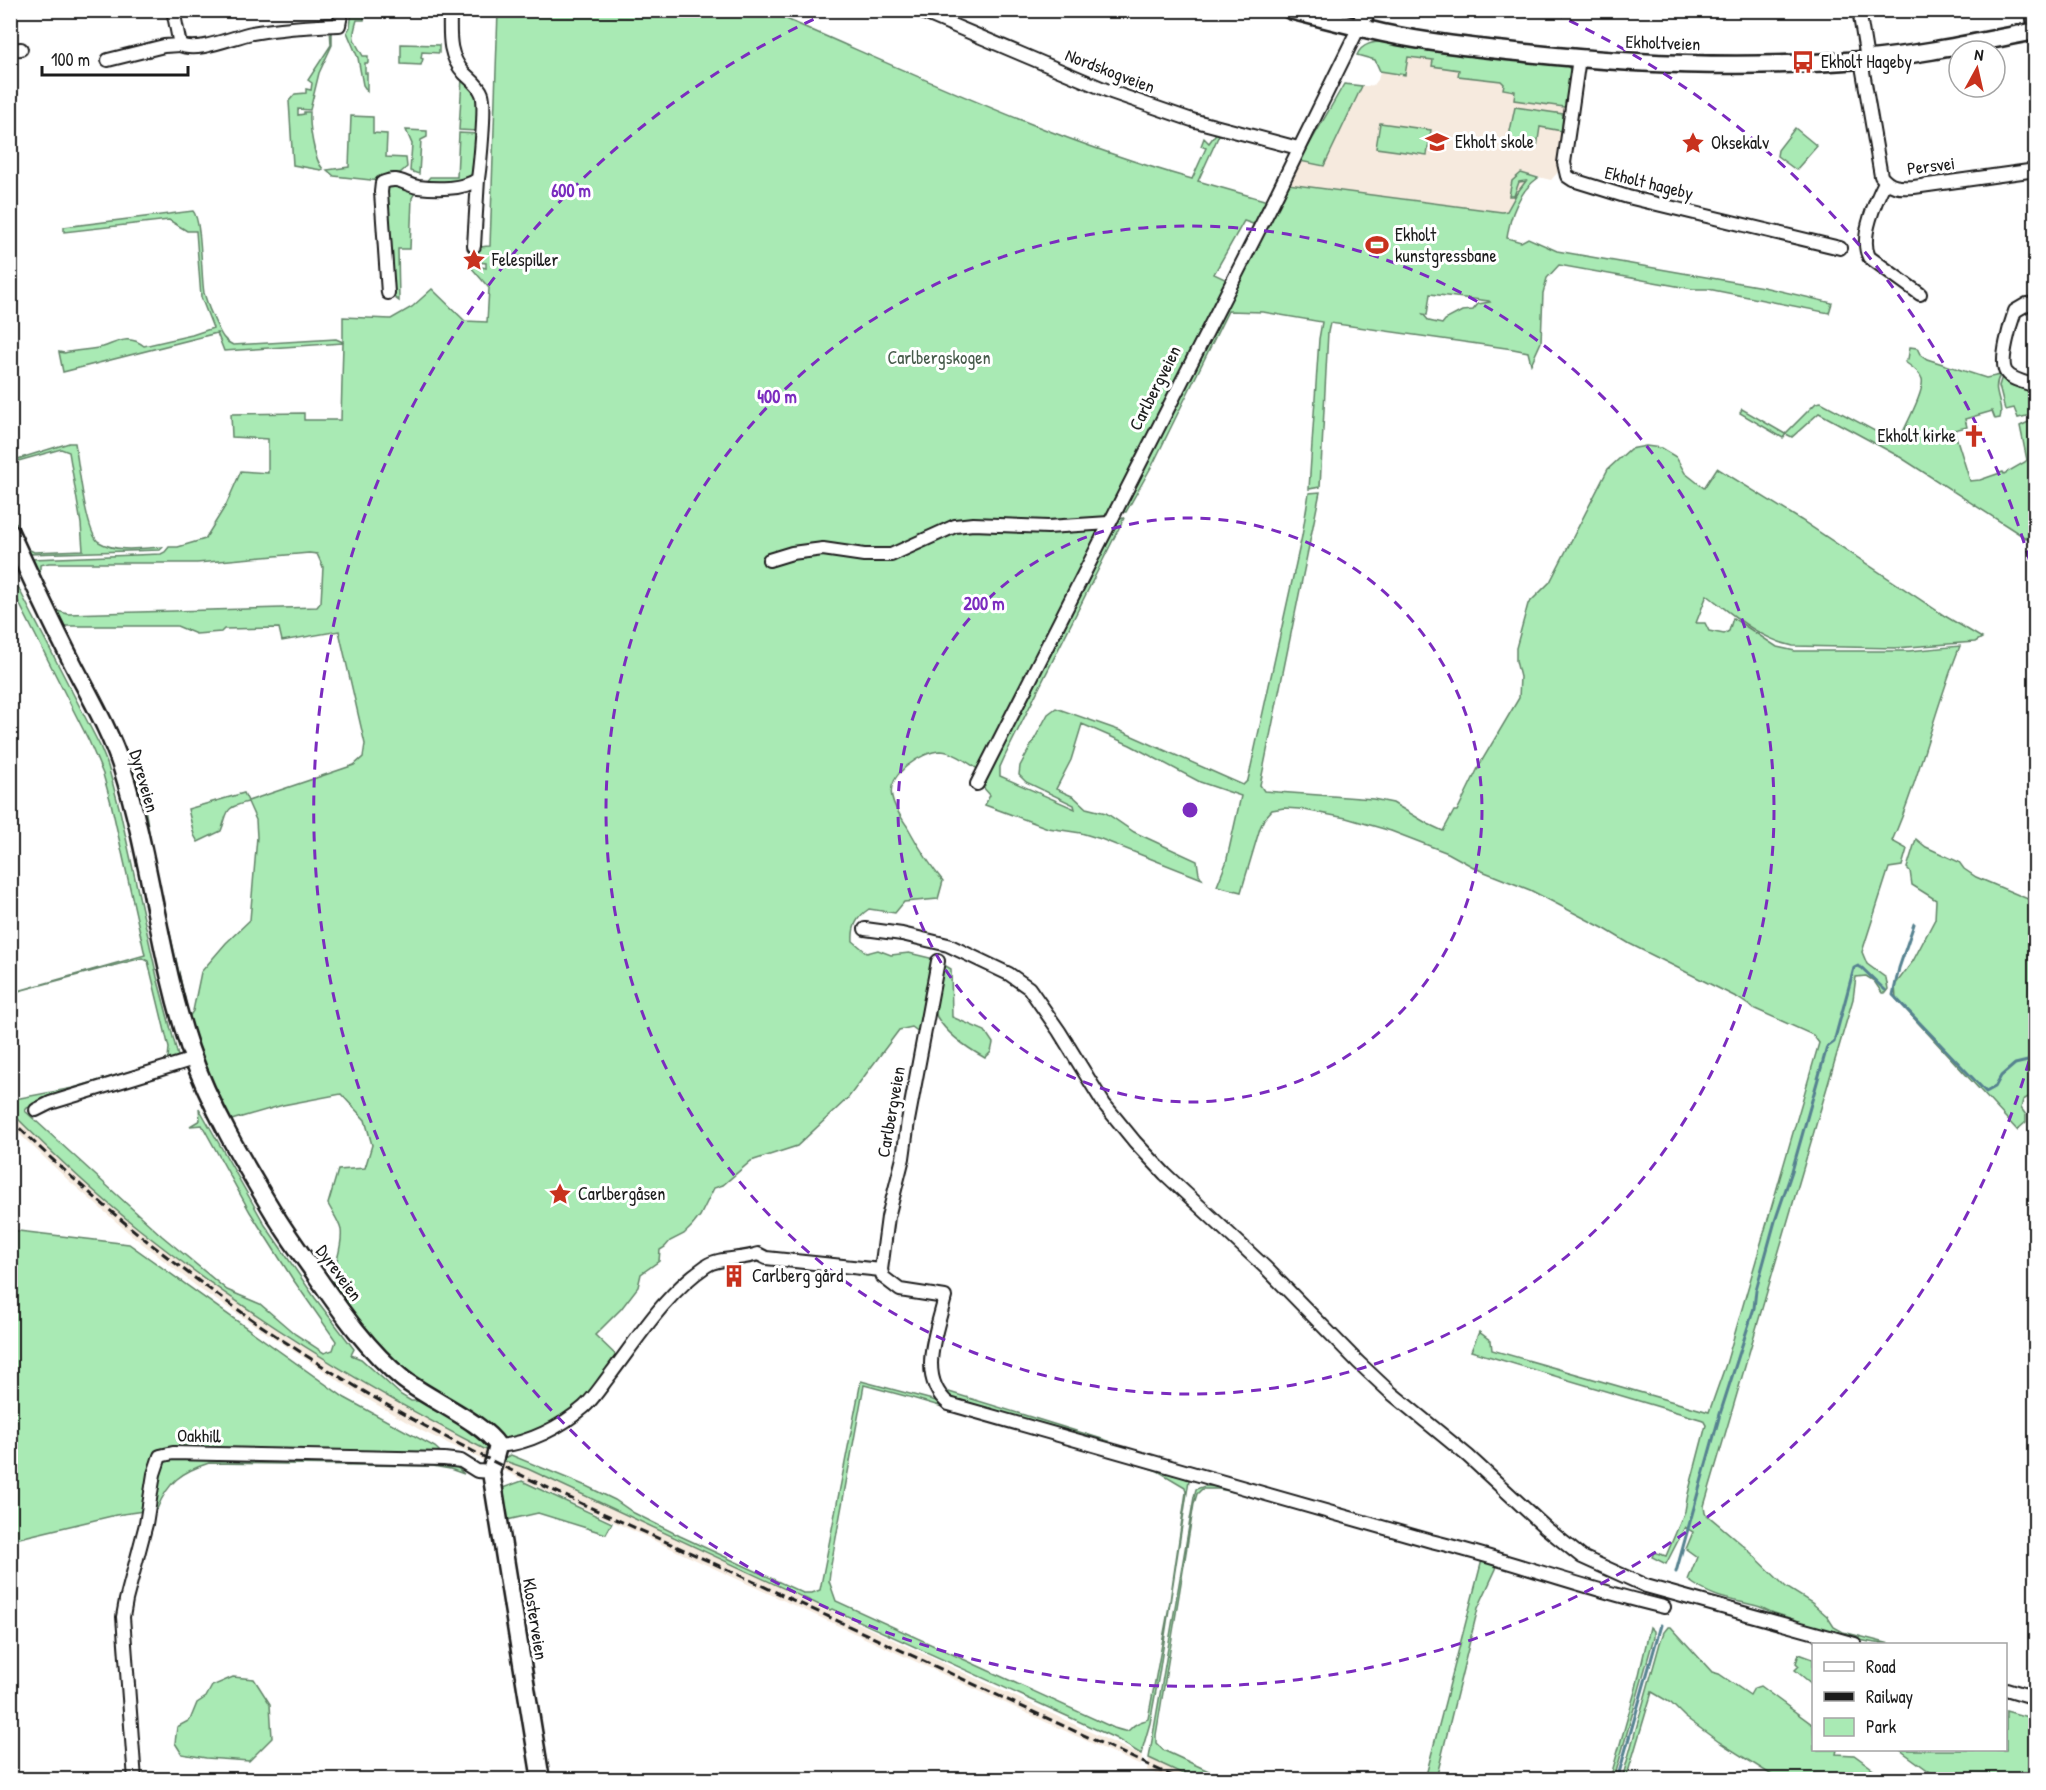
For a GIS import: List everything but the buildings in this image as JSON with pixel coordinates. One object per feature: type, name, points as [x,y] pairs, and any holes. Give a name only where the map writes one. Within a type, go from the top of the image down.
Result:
[{"type":"main road","name":"Ekholtveien","points":[[1290,10],[1383,33],[1480,48],[1579,58],[1714,65],[1864,59],[2036,31]]},
{"type":"main road","name":"Carlbergveien","points":[[1359,27],[1367,10]]},
{"type":"main road","points":[[2034,10],[2036,22]]},
{"type":"main road","name":"Dyreveien","points":[[10,532],[53,624],[108,732],[122,768],[177,1004],[194,1059],[235,1147],[276,1218],[360,1334],[402,1378],[487,1432],[498,1446]]},
{"type":"main road","points":[[492,1469],[498,1446]]},
{"type":"main road","name":"Klosterveien","points":[[492,1469],[541,1779]]},
{"type":"street","points":[[173,10],[180,45]]},
{"type":"street","points":[[108,60],[154,48],[180,45],[194,48],[252,33],[339,25],[342,10]]},
{"type":"street","points":[[450,10],[451,52],[462,71],[478,88],[483,99],[474,246]]},
{"type":"street","name":"Nordskogveien","points":[[917,10],[1111,92],[1192,120],[1298,148]]},
{"type":"street","name":"Persvei","points":[[1859,10],[1881,176],[1885,182],[1899,188],[1914,187],[2036,170]]},
{"type":"street","name":"Carlbergveien","points":[[977,784],[1268,212],[1359,27]]},
{"type":"street","name":"Ekholt hageby","points":[[1579,58],[1564,163],[1568,176],[1573,180],[1629,197],[1840,248]]},
{"type":"street","points":[[388,293],[382,183],[394,179],[419,187],[447,187],[468,184],[478,178]]},
{"type":"street","points":[[1885,182],[1869,225],[1865,240],[1866,251],[1869,257],[1920,294]]},
{"type":"street","points":[[2036,303],[2027,304],[2015,311],[2004,367],[2005,371],[2014,378],[2036,386]]},
{"type":"street","points":[[769,560],[792,553],[823,549],[864,555],[891,555],[955,526],[973,524],[1048,527],[1109,523]]},
{"type":"street","points":[[865,929],[902,934],[948,945],[1009,974],[1029,988],[1059,1031],[1104,1104],[1165,1174],[1266,1268],[1390,1392],[1468,1456],[1546,1528],[1582,1557],[1646,1586],[1851,1643]]},
{"type":"street","name":"Carlbergveien","points":[[881,1270],[888,1217],[903,1158],[938,962]]},
{"type":"street","points":[[36,1110],[50,1102],[194,1059]]},
{"type":"street","points":[[498,1446],[527,1441],[584,1407],[632,1346],[649,1320],[685,1282],[708,1264],[739,1260],[758,1254],[766,1258],[881,1270],[883,1277],[900,1290],[945,1297],[930,1366],[938,1394],[949,1404],[1420,1538],[1492,1556],[1637,1601],[1664,1607]]},
{"type":"street","name":"Oakhill","points":[[135,1779],[123,1617],[146,1524],[157,1460],[160,1456],[172,1453],[444,1460],[461,1461],[477,1471],[492,1469]]},
{"type":"street","points":[[2007,1689],[2036,1698]]},
{"type":"shaded area","name":"Ekholt skole","points":[[1378,42],[1570,68],[1574,76],[1559,171],[1551,180],[1530,175],[1507,212],[1287,184],[1344,84],[1367,86],[1373,85],[1378,80],[1380,71],[1375,60],[1357,55],[1361,48]]},
{"type":"shaded area","points":[[10,1112],[138,1228],[202,1276],[288,1337],[355,1378],[492,1453],[489,1463],[422,1431],[362,1396],[201,1290],[129,1233],[68,1180],[11,1126]]},
{"type":"shaded area","points":[[502,1460],[528,1469],[1142,1756],[1141,1766],[521,1479],[497,1467]]},
{"type":"shaded area","points":[[1149,1758],[1194,1779],[1169,1779],[1147,1770]]},
{"type":"green space","points":[[352,11],[369,11],[369,15],[364,15],[364,20],[357,20],[354,32],[355,42],[363,56],[368,56],[368,63],[365,63],[367,91],[363,85],[358,58],[347,32]]},
{"type":"green space","name":"Carlbergskogen","points":[[498,11],[779,11],[777,15],[982,104],[1086,145],[1192,179],[1206,148],[1201,146],[1204,138],[1209,143],[1217,132],[1223,133],[1219,135],[1198,181],[1271,202],[1256,225],[1244,221],[1214,274],[1227,280],[979,770],[951,753],[933,752],[907,766],[894,781],[892,797],[898,812],[943,881],[938,899],[904,902],[895,913],[869,909],[856,922],[853,941],[867,953],[878,950],[891,955],[909,953],[934,959],[951,969],[952,1017],[985,1031],[993,1043],[991,1052],[985,1058],[959,1040],[937,1017],[935,1003],[927,1001],[925,1019],[919,1032],[912,1027],[899,1030],[848,1098],[797,1146],[751,1161],[723,1185],[714,1188],[700,1216],[692,1226],[660,1250],[659,1261],[641,1274],[638,1287],[621,1309],[595,1335],[619,1358],[598,1387],[577,1409],[558,1422],[535,1434],[514,1440],[505,1440],[401,1372],[368,1337],[335,1293],[333,1278],[341,1230],[328,1204],[338,1170],[365,1168],[372,1145],[365,1120],[341,1094],[283,1105],[228,1121],[197,1053],[184,1012],[128,773],[133,769],[146,814],[154,863],[189,1017],[193,1011],[201,972],[250,920],[257,837],[256,820],[248,802],[234,806],[228,811],[221,831],[198,842],[188,809],[244,793],[248,801],[354,765],[363,757],[365,744],[339,631],[282,641],[279,628],[224,629],[221,632],[196,634],[177,626],[63,626],[105,716],[59,629],[29,562],[32,559],[161,554],[169,547],[178,547],[205,539],[226,505],[241,471],[268,473],[268,439],[232,437],[231,414],[304,413],[304,420],[341,420],[343,343],[224,351],[217,333],[63,372],[59,352],[98,348],[128,340],[139,342],[144,346],[213,328],[201,297],[196,231],[187,231],[169,220],[64,232],[64,227],[193,211],[198,225],[205,297],[220,333],[233,345],[336,339],[343,342],[343,317],[391,319],[412,307],[432,289],[465,321],[487,322],[489,288],[470,266],[470,264],[486,268],[486,263],[470,261],[477,249],[490,246]],"holes":[[[317,554],[323,567],[321,602],[317,607],[68,614],[54,610],[40,574],[40,565],[49,563],[197,563]]]},
{"type":"green space","points":[[330,28],[332,28],[332,45],[319,73],[310,110],[298,109],[298,115],[310,112],[313,142],[317,158],[323,169],[321,170],[293,165],[289,101],[295,94],[306,93],[306,89],[311,90],[312,83],[308,80],[331,45]]},
{"type":"green space","points":[[1386,41],[1478,56],[1567,66],[1573,72],[1569,104],[1564,107],[1514,100],[1515,91],[1503,89],[1504,84],[1501,81],[1458,76],[1459,70],[1432,66],[1433,60],[1408,57],[1405,75],[1380,71],[1375,60],[1357,55],[1365,46]]},
{"type":"green space","points":[[401,44],[439,45],[439,53],[422,52],[421,65],[401,64]]},
{"type":"green space","points":[[462,78],[477,95],[477,131],[459,130]]},
{"type":"green space","points":[[1344,84],[1362,86],[1324,166],[1300,161]]},
{"type":"green space","points":[[1515,107],[1563,114],[1562,131],[1540,127],[1537,147],[1510,143]]},
{"type":"green space","points":[[351,116],[373,117],[373,133],[387,134],[386,157],[406,158],[407,167],[400,173],[394,173],[380,181],[334,176],[327,170],[349,167]]},
{"type":"green space","points":[[1380,123],[1431,130],[1427,155],[1376,148]]},
{"type":"green space","points":[[1795,128],[1817,146],[1796,170],[1777,156],[1778,150]]},
{"type":"green space","points":[[406,130],[427,131],[427,137],[421,140],[419,174],[410,171],[412,144]]},
{"type":"green space","points":[[459,133],[477,134],[471,178],[468,181],[424,184],[430,177],[457,177]]},
{"type":"green space","points":[[1521,173],[1538,178],[1531,183],[1516,205],[1507,238],[1521,242],[1528,238],[1557,251],[1763,287],[1832,303],[1829,313],[1708,289],[1693,289],[1559,265],[1547,278],[1543,293],[1541,342],[1531,364],[1528,352],[1330,323],[1320,487],[1309,489],[1322,322],[1263,312],[1228,311],[1154,462],[1126,512],[1119,512],[1288,184],[1502,212],[1507,211],[1526,181],[1519,182],[1514,196],[1509,196],[1512,181]],"holes":[[[1430,294],[1489,301],[1478,304],[1473,310],[1462,311],[1442,324],[1429,321],[1423,314],[1427,315]]]},
{"type":"green space","points":[[391,185],[417,189],[412,198],[410,249],[398,249],[399,301],[391,295],[384,197]]},
{"type":"green space","points":[[1910,347],[1917,348],[1920,354],[1927,359],[1986,378],[2000,375],[1996,387],[2001,408],[2000,418],[1995,419],[1992,411],[1965,419],[1967,427],[1954,430],[1970,481],[2003,472],[2004,474],[2025,462],[2027,460],[2020,426],[2035,419],[2035,544],[1900,457],[1819,413],[1792,437],[1786,434],[1783,438],[1740,413],[1742,409],[1785,434],[1816,403],[1821,402],[1895,442],[1900,439],[1921,392],[1922,379],[1915,369],[1905,362],[1908,359]]},
{"type":"green space","points":[[2002,376],[2035,389],[2035,414],[2018,418],[2014,408],[2005,410],[1999,386]]},
{"type":"green space","points":[[75,443],[86,512],[94,536],[99,542],[122,549],[163,547],[160,550],[29,554],[25,550],[16,534],[10,510],[28,549],[34,552],[83,550],[69,452],[61,449],[11,463],[11,461]]},
{"type":"green space","points":[[1646,446],[1661,448],[1676,457],[1685,473],[1704,488],[1717,468],[1982,638],[1975,642],[1895,648],[1793,646],[1758,632],[1707,595],[1696,623],[1705,623],[1709,631],[1724,634],[1729,631],[1733,618],[1777,647],[1795,651],[1909,651],[1960,646],[1911,793],[1892,841],[1907,849],[1902,866],[1889,868],[1862,952],[1867,964],[1886,978],[1888,989],[1882,993],[1874,981],[1866,976],[1856,977],[1853,999],[1704,1506],[1705,1513],[1745,1547],[1786,1587],[1812,1603],[1827,1616],[1834,1627],[1843,1632],[1886,1643],[1862,1641],[1705,1591],[1688,1580],[1697,1557],[1686,1549],[1693,1532],[1685,1527],[1666,1564],[1652,1557],[1654,1552],[1666,1556],[1685,1511],[1706,1425],[1703,1420],[1471,1351],[1479,1332],[1491,1341],[1492,1350],[1709,1412],[1726,1364],[1819,1043],[1813,1035],[1753,1008],[1738,998],[1630,944],[1530,890],[1477,869],[1448,853],[1391,831],[1346,818],[1299,809],[1272,810],[1260,828],[1241,892],[1217,886],[1226,863],[1241,796],[1200,782],[1130,745],[1082,724],[1071,760],[1056,789],[1074,797],[1086,808],[1106,813],[1134,832],[1197,861],[1202,879],[1101,839],[1081,833],[1048,828],[985,805],[990,795],[981,785],[1117,519],[1124,518],[1005,756],[1000,767],[1000,776],[1075,809],[1074,805],[1026,782],[1019,775],[1020,766],[1048,714],[1056,708],[1121,731],[1243,785],[1248,780],[1302,536],[1309,493],[1320,492],[1260,785],[1264,791],[1373,799],[1393,803],[1443,831],[1454,811],[1457,811],[1481,762],[1519,698],[1520,677],[1516,648],[1528,604],[1550,582],[1608,469],[1630,449]]},
{"type":"green space","points":[[17,585],[100,746],[108,766],[157,977],[178,1056],[176,1059],[38,1103],[25,1111],[162,1236],[227,1290],[260,1304],[295,1334],[324,1353],[333,1350],[336,1341],[250,1212],[202,1125],[190,1126],[200,1120],[199,1108],[265,1225],[315,1298],[354,1349],[351,1355],[361,1359],[401,1395],[411,1401],[426,1401],[480,1432],[492,1453],[400,1404],[310,1350],[223,1292],[122,1215],[11,1112],[10,1095],[15,1099],[73,1088],[165,1061],[168,1058],[169,1048],[148,961],[142,958],[11,993],[145,955],[103,774],[89,741],[11,587]]},
{"type":"green space","points":[[1916,839],[1926,847],[1959,862],[1964,869],[1976,877],[2035,902],[2035,1097],[2030,1096],[2023,1100],[2021,1108],[2026,1115],[2026,1122],[2017,1130],[1896,999],[1895,985],[1913,961],[1935,919],[1936,900],[1912,885],[1910,871],[1907,868]]},
{"type":"green space","points":[[10,1230],[129,1244],[345,1398],[435,1447],[464,1474],[433,1466],[209,1463],[177,1479],[166,1492],[157,1509],[116,1515],[11,1540]]},
{"type":"green space","points":[[861,1381],[940,1402],[1161,1468],[1189,1480],[1159,1674],[1150,1723],[1141,1754],[1115,1738],[830,1610],[528,1469],[502,1460],[511,1455],[586,1486],[680,1536],[803,1593],[820,1590]],"holes":[[[864,1385],[1140,1465],[1158,1471],[1185,1487],[1170,1601],[1148,1719],[1139,1722],[1127,1731],[1114,1728],[836,1601],[829,1581],[831,1565]]]},
{"type":"green space","points":[[949,1392],[1109,1441],[1107,1443],[951,1400],[945,1393]]},
{"type":"green space","points":[[522,1481],[612,1523],[606,1534],[538,1513],[507,1520],[500,1489]]},
{"type":"green space","points":[[1205,1486],[1223,1487],[1497,1562],[1478,1608],[1436,1779],[1425,1779],[1482,1560],[1251,1495],[1218,1489],[1202,1489],[1197,1494],[1194,1504],[1156,1743],[1163,1750],[1226,1779],[1194,1779],[1149,1758],[1194,1497],[1196,1489]]},
{"type":"green space","points":[[1650,1627],[1654,1631],[1654,1637],[1614,1779],[1610,1779],[1636,1688]]},
{"type":"green space","points":[[1671,1627],[1712,1672],[1719,1674],[1750,1695],[1754,1688],[1760,1686],[1812,1724],[1812,1751],[1837,1751],[1836,1754],[1854,1755],[1887,1779],[1778,1779],[1719,1742],[1685,1717],[1671,1703],[1652,1692],[1626,1779],[1622,1779],[1664,1632]]},
{"type":"green space","points":[[1799,1654],[1812,1659],[1812,1684],[1795,1670],[1799,1666],[1796,1663]]},
{"type":"green space","points":[[233,1677],[254,1679],[270,1704],[272,1738],[249,1761],[182,1754],[175,1743],[177,1727],[190,1720],[197,1703],[206,1697],[212,1686]]},
{"type":"green space","points":[[2007,1711],[2035,1719],[2035,1779],[1940,1779],[1901,1751],[2007,1751]]},
{"type":"waterway","points":[[1914,924],[1899,968],[1893,995],[1986,1092],[1995,1087],[2001,1076],[2015,1064],[2036,1059]]},
{"type":"waterway","points":[[1676,1572],[1720,1414],[1754,1308],[1756,1290],[1775,1221],[1792,1171],[1827,1047],[1834,1042],[1854,968],[1858,966],[1862,968],[1885,990]]},
{"type":"waterway","points":[[1617,1780],[1661,1625]]},
{"type":"railway","points":[[10,1119],[103,1204],[201,1283],[304,1355],[412,1419],[573,1500],[1181,1780]]},
{"type":"place","name":"Ekholt Hageby","points":[[1803,62]]},
{"type":"place","name":"Ekholt skole","points":[[1437,142]]},
{"type":"place","name":"Oksekalv","points":[[1693,143]]},
{"type":"place","name":"Ekholt kunstgressbane","points":[[1377,245]]},
{"type":"place","name":"Felespiller","points":[[474,260]]},
{"type":"place","name":"Ekholt kirke","points":[[1974,436]]},
{"type":"place","name":"Carlbergåsen","points":[[560,1194]]},
{"type":"place","name":"Carlberg gård","points":[[734,1276]]}]
